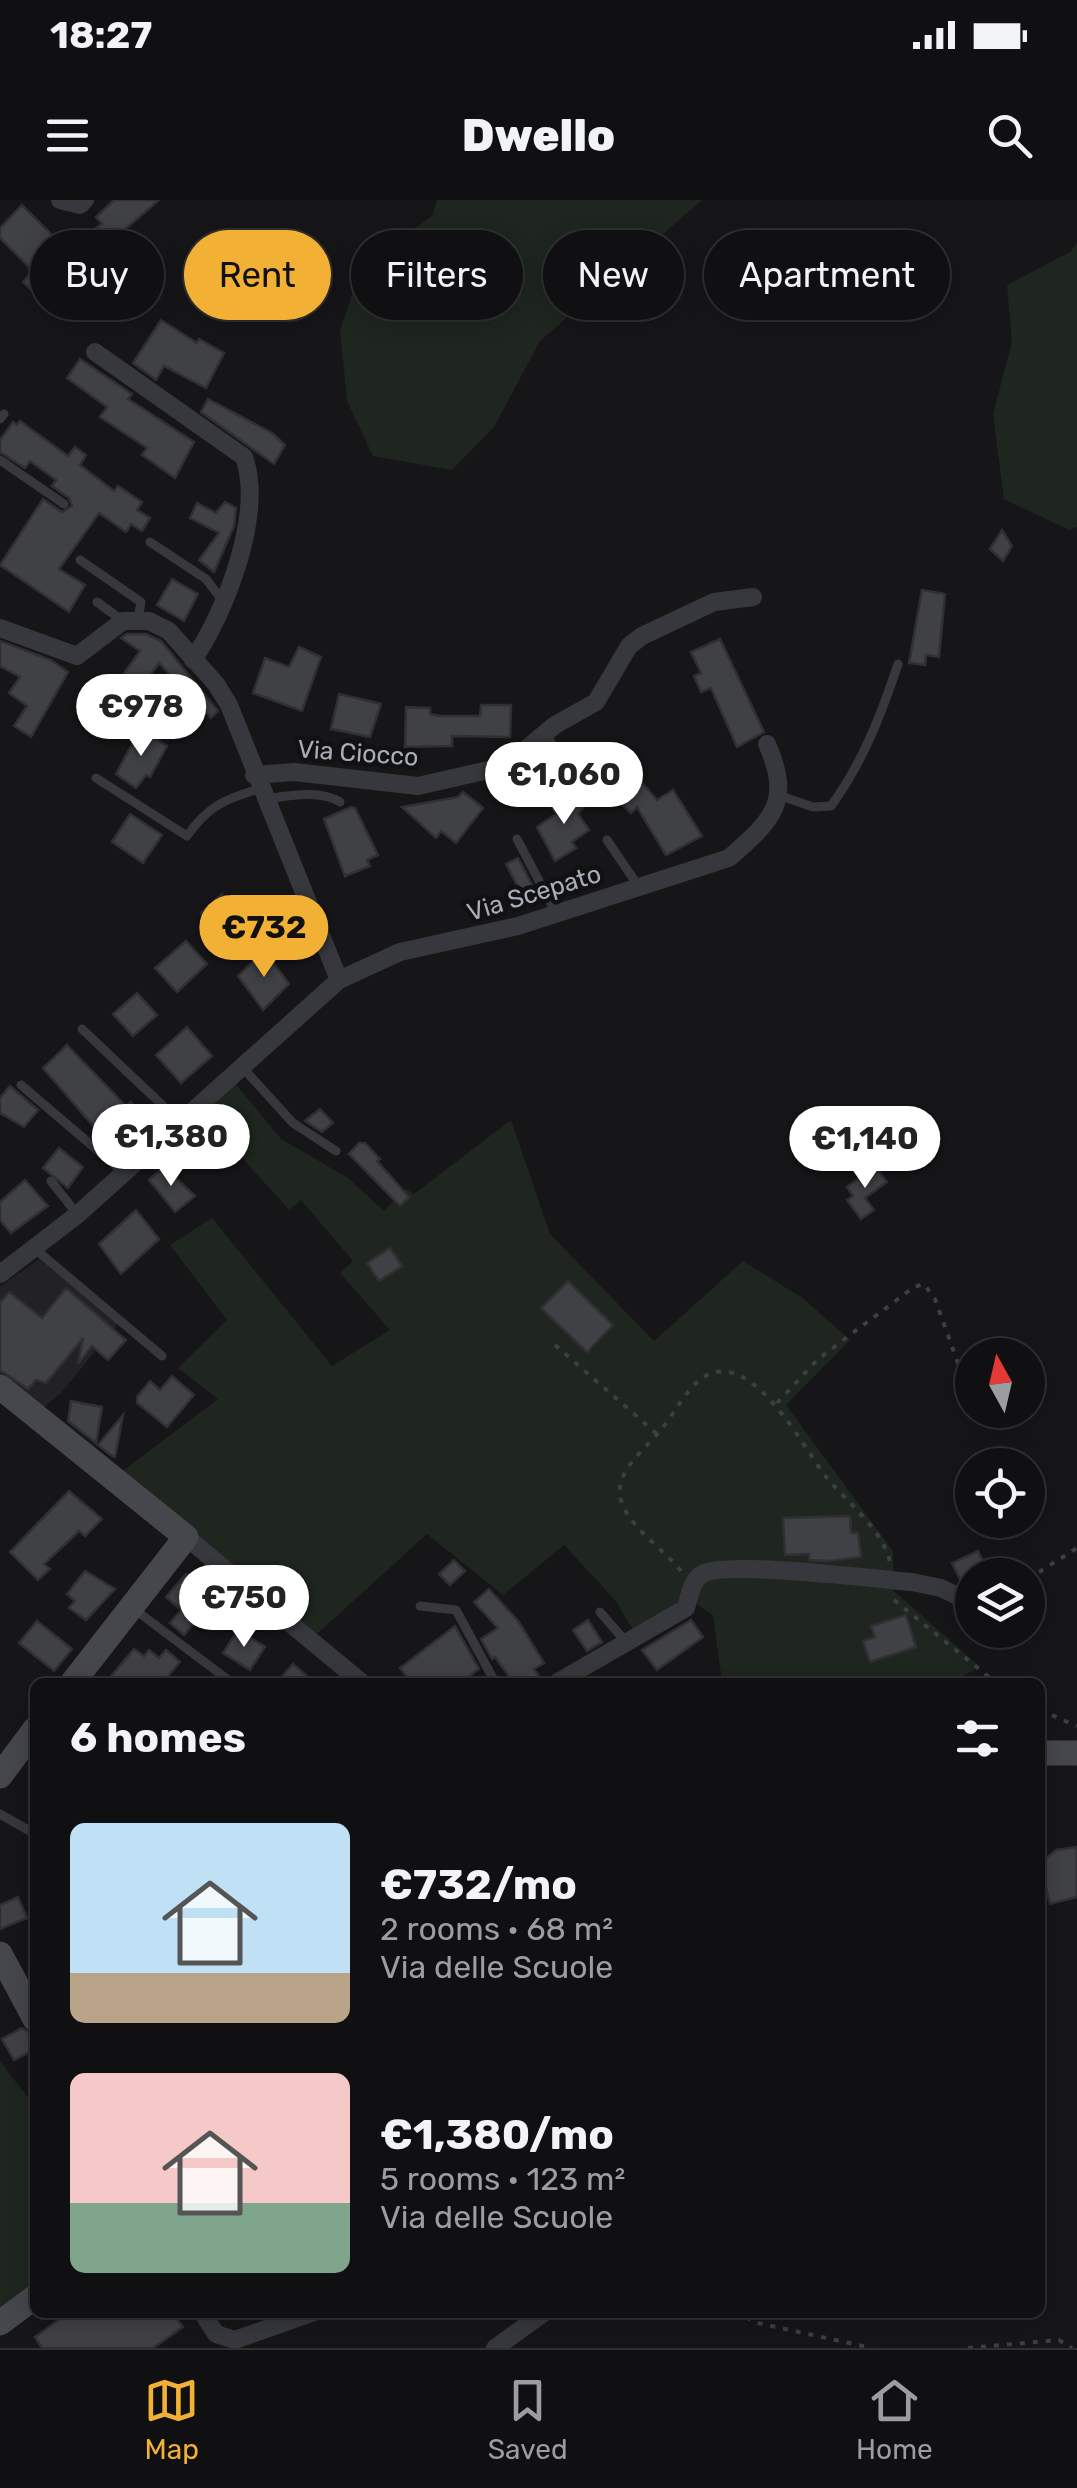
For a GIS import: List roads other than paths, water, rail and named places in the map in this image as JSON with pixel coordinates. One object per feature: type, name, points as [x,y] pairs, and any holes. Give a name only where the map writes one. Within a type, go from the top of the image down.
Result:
[{"type":"street","points":[[60,200],[80,205],[85,200]]},
{"type":"street","points":[[95,352],[244,456],[252,479],[252,504],[222,600],[209,636],[192,660]]},
{"type":"street","name":"Via Ciocco","points":[[259,788],[294,772],[418,786],[506,766],[545,732],[596,702],[629,646],[642,636],[714,602],[753,597]]},
{"type":"street","points":[[0,628],[76,656],[130,620],[169,631],[229,705],[338,980]]},
{"type":"street","points":[[766,744],[781,777],[781,796]]},
{"type":"street","name":"Via Scepato","points":[[2,1269],[35,1249],[77,1214],[338,980],[400,952],[448,944],[729,858],[753,837],[781,796]]},
{"type":"street","points":[[2,1391],[356,1678]]},
{"type":"street","points":[[76,1678],[186,1537]]},
{"type":"street","points":[[565,1678],[686,1608],[703,1573],[734,1568],[890,1580],[940,1588],[955,1596]]},
{"type":"street","points":[[0,1776],[8,1746],[30,1733]]},
{"type":"street","points":[[1045,1753],[1077,1753]]},
{"type":"street","points":[[0,1954],[30,2011]]},
{"type":"street","points":[[0,2322],[30,2301]]},
{"type":"street","points":[[206,2318],[222,2341],[297,2318]]},
{"type":"street","points":[[495,2348],[537,2318]]},
{"type":"lane","points":[[0,460],[64,504]]},
{"type":"lane","points":[[150,542],[206,580],[222,600]]},
{"type":"lane","points":[[80,560],[141,602],[130,620],[98,602]]},
{"type":"lane","points":[[781,796],[813,807],[831,806],[853,775],[878,725],[898,664]]},
{"type":"lane","points":[[545,732],[588,800]]},
{"type":"lane","points":[[532,747],[550,778]]},
{"type":"lane","points":[[96,778],[186,836],[204,812],[220,800],[259,788],[332,797],[340,802]]},
{"type":"lane","points":[[517,838],[556,912]]},
{"type":"lane","points":[[607,840],[638,887]]},
{"type":"lane","points":[[82,1029],[179,1121]]},
{"type":"lane","points":[[242,1066],[293,1123],[336,1151]]},
{"type":"lane","points":[[21,1085],[123,1172]]},
{"type":"lane","points":[[51,1181],[77,1214]]},
{"type":"lane","points":[[35,1249],[162,1356]]},
{"type":"lane","points":[[420,1606],[456,1610],[493,1678]]},
{"type":"lane","points":[[131,1607],[226,1678]]},
{"type":"lane","points":[[600,1612],[628,1642]]},
{"type":"lane","points":[[0,1814],[30,1831]]}]
